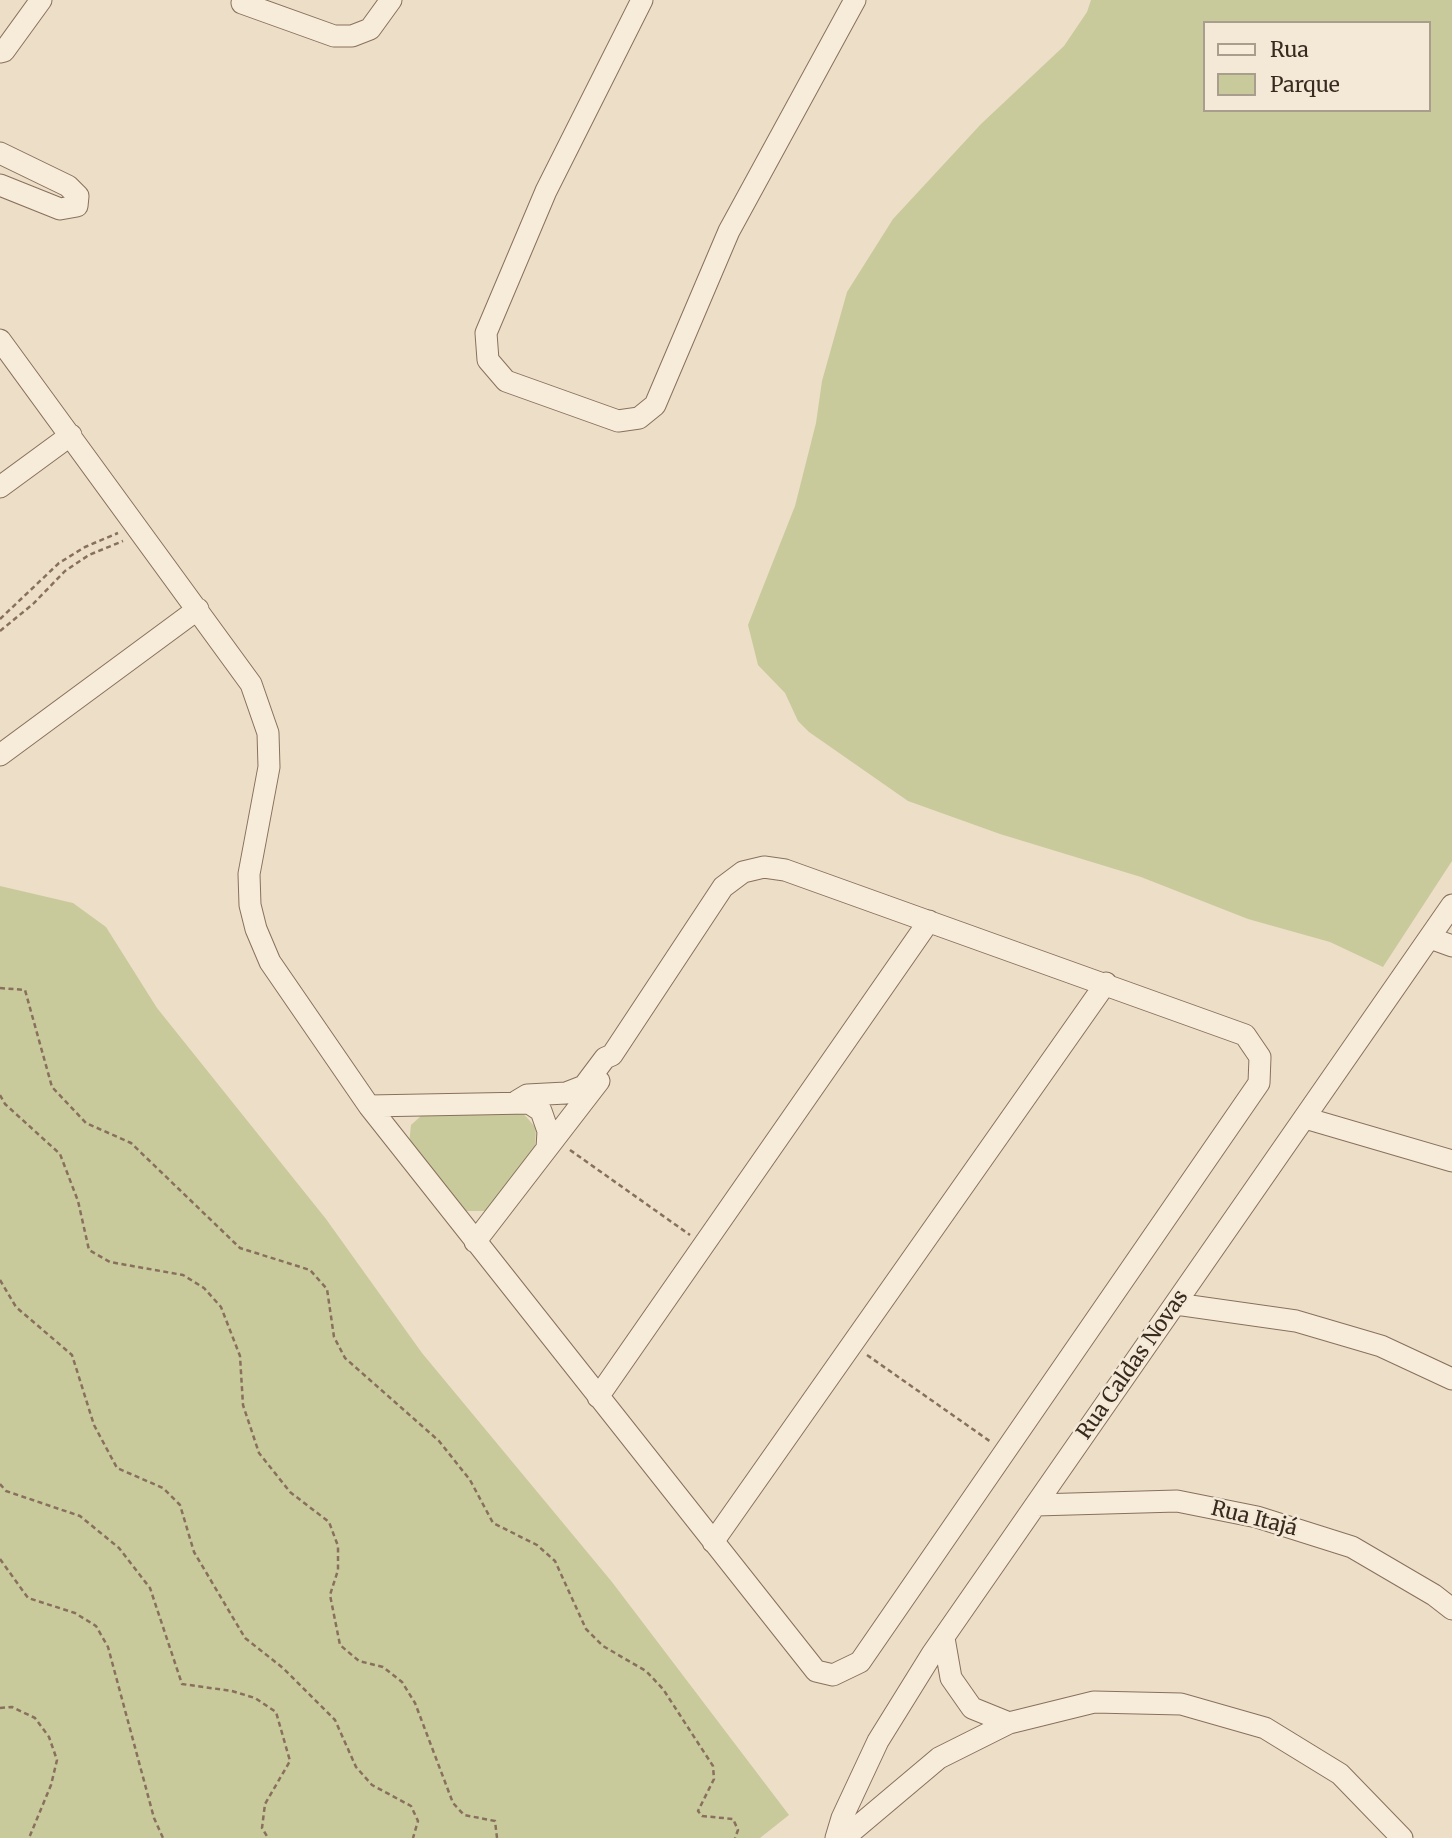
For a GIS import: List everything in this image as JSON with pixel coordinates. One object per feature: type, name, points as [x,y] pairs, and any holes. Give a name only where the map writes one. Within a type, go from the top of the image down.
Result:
[{"type":"street","points":[[0,52],[4,51],[41,0]]},
{"type":"street","points":[[242,3],[334,36],[352,36],[370,29],[391,0]]},
{"type":"street","points":[[642,0],[545,191],[486,333],[488,360],[506,381],[618,421],[639,418],[655,405],[730,231],[855,0]]},
{"type":"street","points":[[0,153],[68,186],[78,196],[78,206],[60,209],[0,185]]},
{"type":"street","points":[[0,340],[251,684],[268,733],[269,767],[249,874],[250,905],[256,929],[270,962],[369,1106],[816,1671],[833,1675],[849,1670],[860,1662],[1259,1083],[1260,1057],[1245,1034],[785,870],[764,867],[743,872],[723,887],[611,1055],[605,1058],[584,1086],[576,1090],[527,1095],[517,1101]]},
{"type":"street","points":[[0,487],[71,435]]},
{"type":"street","points":[[0,755],[198,609]]},
{"type":"street","name":"Rua Caldas Novas","points":[[836,1838],[842,1818],[878,1741],[944,1637],[1452,905]]},
{"type":"street","points":[[598,1397],[929,921]]},
{"type":"street","points":[[1430,937],[1452,946]]},
{"type":"street","points":[[713,1542],[1106,983]]},
{"type":"street","points":[[475,1242],[612,1063],[611,1055]]},
{"type":"street","points":[[369,1106],[517,1101],[529,1103],[541,1111],[551,1144]]},
{"type":"street","points":[[1305,1118],[1429,1152],[1452,1161]]},
{"type":"street","points":[[1176,1304],[1296,1321],[1381,1346],[1452,1379]]},
{"type":"street","name":"Rua Itajá","points":[[1036,1505],[1177,1501],[1257,1517],[1352,1547],[1434,1595],[1452,1609]]},
{"type":"street","points":[[944,1637],[951,1678],[972,1708],[1009,1723]]},
{"type":"street","points":[[844,1838],[939,1758],[1009,1723],[1094,1702],[1181,1704],[1265,1728],[1340,1774],[1404,1838]]},
{"type":"path","points":[[0,620],[71,554],[140,529]]},
{"type":"path","points":[[0,631],[77,562],[140,529]]},
{"type":"path","points":[[0,988],[25,990],[52,1087],[86,1123],[131,1143],[240,1248],[310,1270],[327,1289],[334,1337],[345,1358],[439,1441],[470,1480],[493,1522],[537,1545],[555,1561],[586,1629],[603,1646],[646,1671],[663,1689],[713,1766],[714,1779],[698,1811],[702,1816],[733,1819],[738,1830],[735,1838]]},
{"type":"path","points":[[0,1095],[5,1104],[60,1154],[78,1201],[89,1250],[110,1262],[183,1275],[204,1288],[220,1307],[240,1356],[243,1405],[259,1452],[290,1492],[329,1522],[338,1546],[338,1570],[330,1595],[340,1645],[359,1661],[383,1667],[402,1682],[415,1703],[453,1803],[464,1815],[495,1821],[497,1838]]},
{"type":"path","points":[[551,1144],[704,1245]]},
{"type":"path","points":[[0,1280],[16,1307],[72,1354],[94,1425],[117,1468],[163,1488],[180,1504],[194,1552],[245,1639],[283,1668],[335,1720],[356,1767],[372,1785],[411,1806],[418,1821],[412,1838]]},
{"type":"path","points":[[852,1345],[1005,1452]]},
{"type":"path","points":[[0,1484],[6,1491],[80,1516],[119,1548],[150,1588],[182,1684],[232,1691],[256,1698],[276,1712],[290,1761],[265,1804],[262,1828],[268,1838]]},
{"type":"path","points":[[0,1559],[28,1598],[75,1613],[96,1626],[108,1647],[154,1818],[163,1838]]},
{"type":"path","points":[[0,1708],[12,1707],[35,1718],[49,1737],[57,1760],[51,1785],[29,1838]]},
{"type":"green space","points":[[1091,0],[1452,0],[1452,861],[1383,967],[1330,942],[1248,919],[1141,877],[1000,834],[908,801],[809,732],[798,721],[785,693],[758,665],[748,625],[795,506],[816,423],[822,381],[847,292],[893,219],[981,124],[1064,46],[1087,12]]},
{"type":"green space","points":[[0,886],[73,903],[106,927],[157,1008],[326,1219],[422,1353],[612,1582],[789,1815],[760,1838],[0,1838]]},
{"type":"green space","points":[[522,1112],[536,1128],[535,1148],[491,1208],[485,1211],[464,1211],[409,1144],[411,1125],[422,1115]]}]
